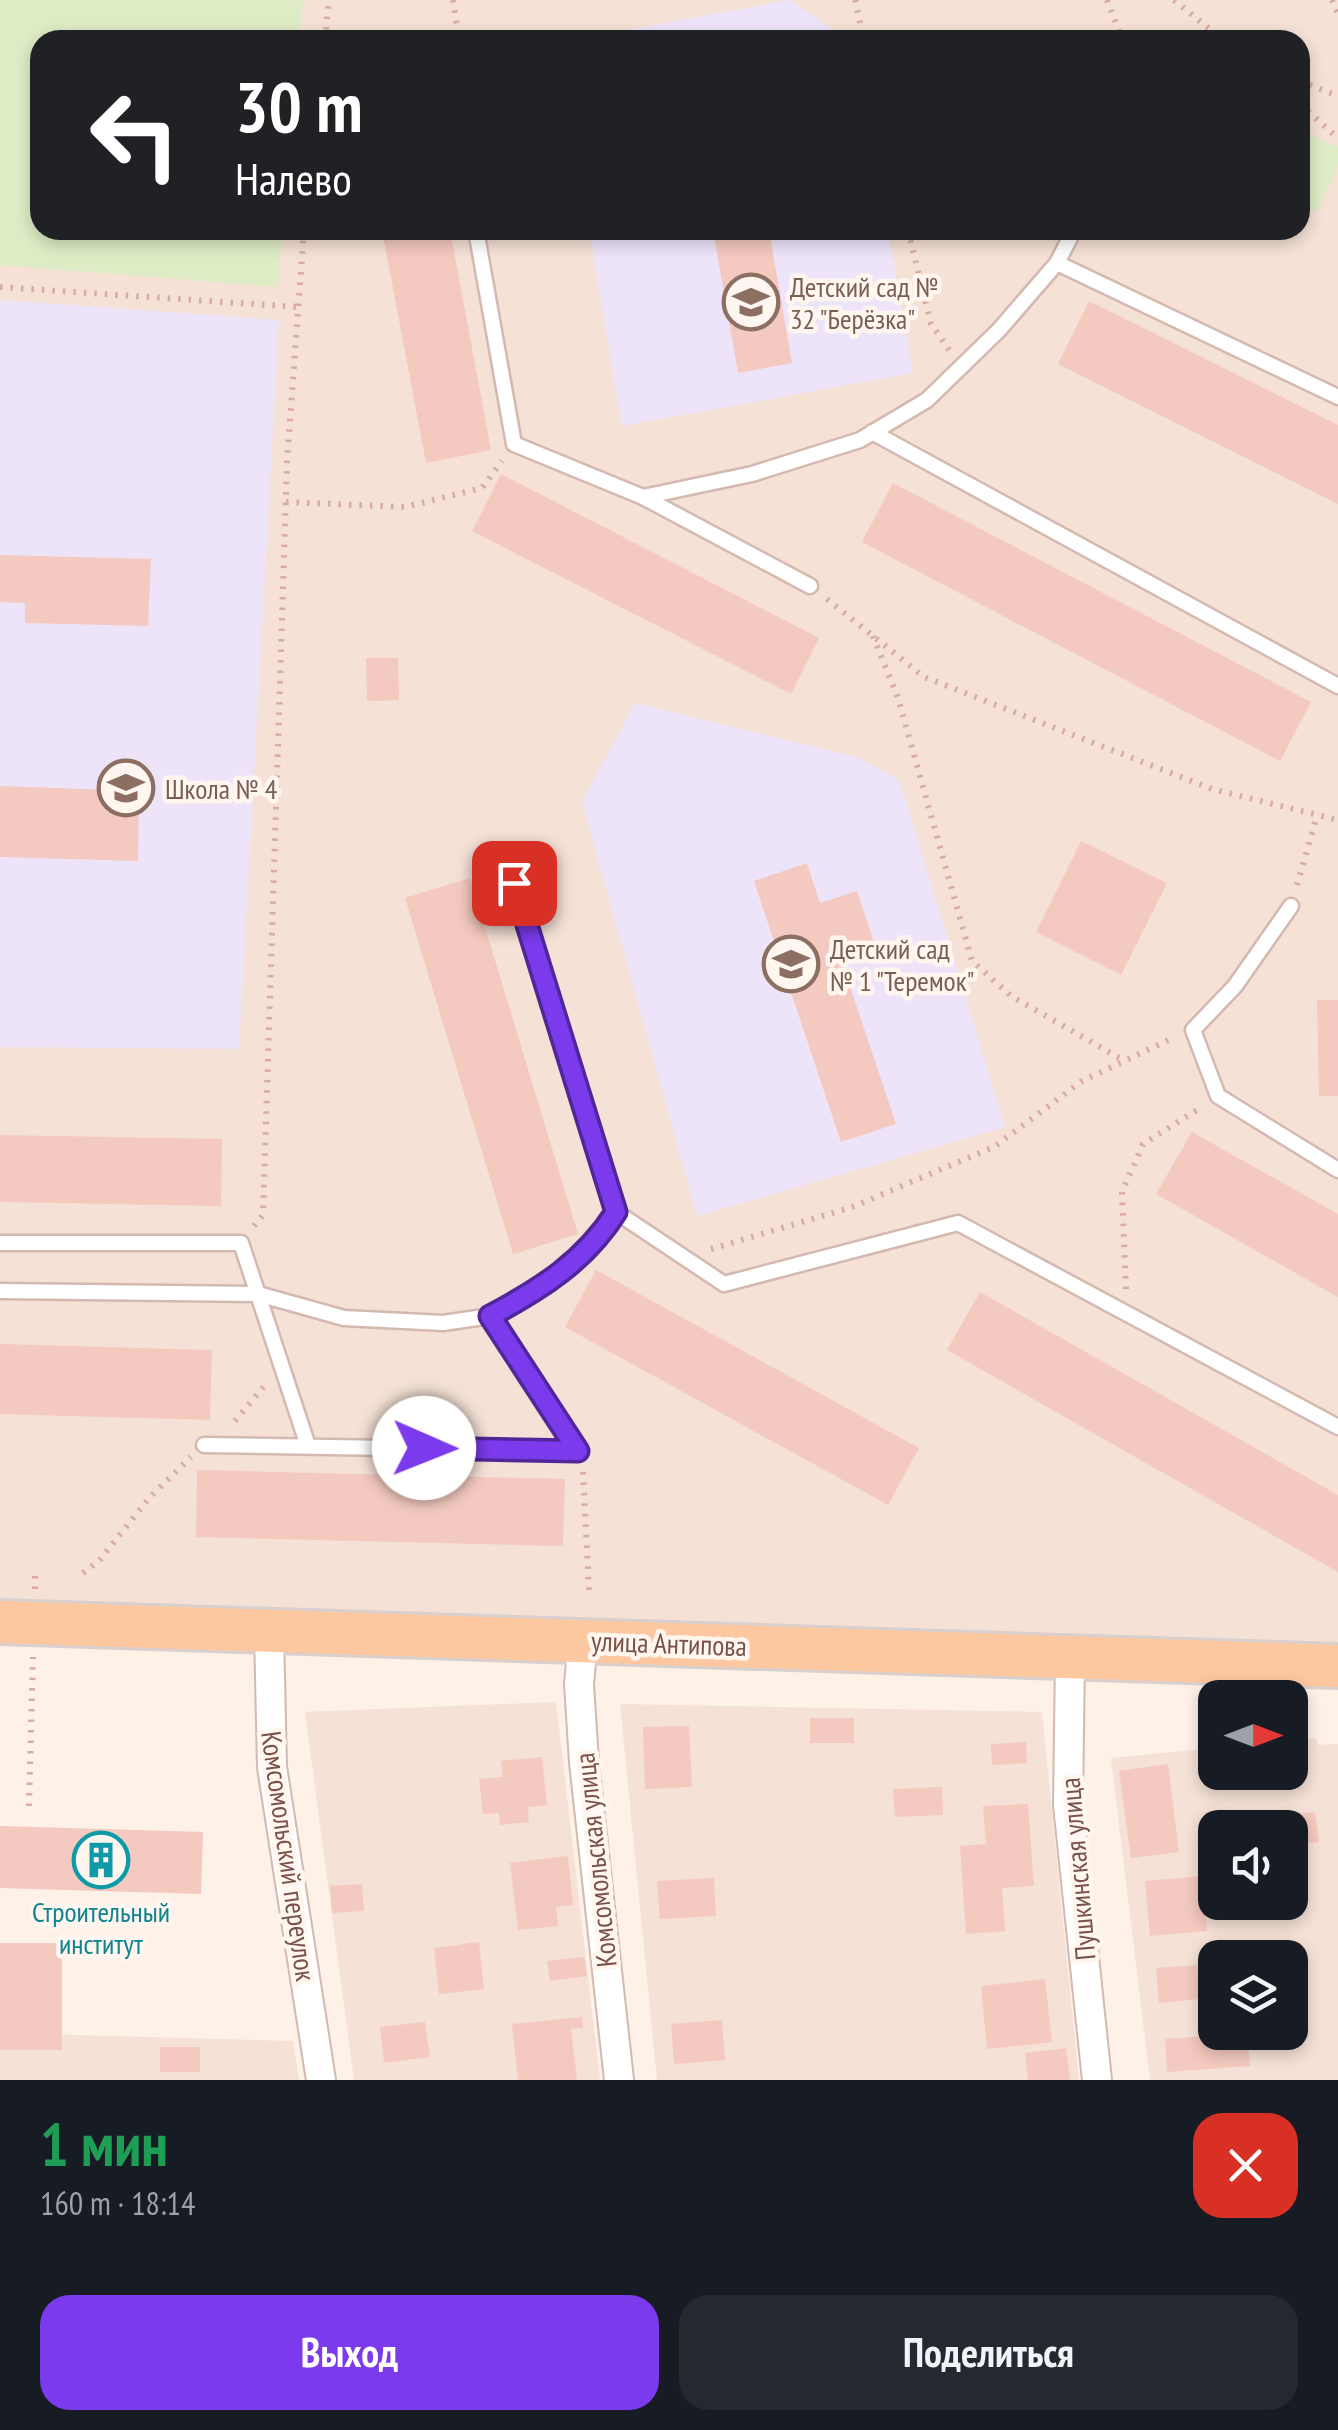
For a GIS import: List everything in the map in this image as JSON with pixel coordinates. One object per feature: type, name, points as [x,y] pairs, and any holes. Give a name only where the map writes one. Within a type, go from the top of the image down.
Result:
[{"type":"main road","name":"улица Антипова","points":[[17,1623],[1338,1666]]},
{"type":"street","name":"Комсомольский переулок","points":[[269,1631],[272,1768],[321,2080]]},
{"type":"street","name":"Комсомольская улица","points":[[583,1640],[579,1684],[584,1762],[619,2080]]},
{"type":"street","name":"Пушкинская улица","points":[[1070,1657],[1068,1805],[1098,2080]]},
{"type":"lane","points":[[478,240],[514,444],[643,498],[810,586]]},
{"type":"lane","points":[[643,498],[752,474],[872,432],[927,400],[1057,263],[1069,240]]},
{"type":"lane","points":[[1057,263],[1338,397]]},
{"type":"lane","points":[[872,432],[1338,686]]},
{"type":"lane","points":[[514,883],[616,1212],[680,1258],[724,1284],[958,1222],[1338,1427]]},
{"type":"lane","points":[[1291,906],[1234,986],[1193,1030],[1218,1096],[1338,1170]]},
{"type":"lane","points":[[0,1292],[258,1294],[344,1318],[443,1323],[490,1316],[550,1284],[600,1238],[616,1212]]},
{"type":"lane","points":[[0,1243],[241,1243],[308,1446]]},
{"type":"lane","points":[[490,1316],[578,1451]]},
{"type":"lane","points":[[204,1444],[578,1451]]},
{"type":"path","points":[[326,30],[329,0]]},
{"type":"path","points":[[453,0],[458,30]]},
{"type":"path","points":[[855,0],[862,30]]},
{"type":"path","points":[[1107,0],[1118,30]]},
{"type":"path","points":[[1174,0],[1211,30]]},
{"type":"path","points":[[1332,0],[1338,14]]},
{"type":"path","points":[[1310,85],[1338,96]]},
{"type":"path","points":[[1310,113],[1338,138]]},
{"type":"path","points":[[241,1243],[263,1216],[286,502],[303,240]]},
{"type":"path","points":[[910,240],[930,324],[961,367]]},
{"type":"path","points":[[0,287],[298,307]]},
{"type":"path","points":[[286,502],[405,507],[482,488],[514,444]]},
{"type":"path","points":[[810,586],[924,677],[1212,789],[1338,820]]},
{"type":"path","points":[[872,635],[898,698],[972,961],[1012,996],[1123,1060]]},
{"type":"path","points":[[1291,906],[1316,816]]},
{"type":"path","points":[[680,1258],[852,1207],[994,1147],[1082,1082],[1193,1030]]},
{"type":"path","points":[[1126,1311],[1122,1192],[1144,1144],[1218,1096]]},
{"type":"path","points":[[82,1572],[100,1561],[150,1497],[204,1444],[229,1428],[282,1363]]},
{"type":"path","points":[[578,1451],[587,1502],[590,1590]]},
{"type":"path","points":[[17,1623],[29,1806]]},
{"type":"shaded area","points":[[0,0],[1338,0],[1338,1666],[0,1624]]},
{"type":"shaded area","points":[[789,0],[833,30],[627,30]]},
{"type":"shaded area","name":"Детский сад № 32 \"Берёзка\"","points":[[591,240],[890,240],[913,373],[622,426]]},
{"type":"shaded area","name":"Школа № 4","points":[[0,300],[279,320],[239,1049],[0,1047]]},
{"type":"shaded area","name":"Детский сад № 1 \"Теремок\"","points":[[635,703],[860,758],[900,781],[1005,1127],[697,1216],[582,802]]},
{"type":"shaded area","points":[[556,1702],[600,2080],[354,2080],[305,1712]]},
{"type":"shaded area","points":[[620,1704],[1042,1712],[1079,2080],[657,2080]]},
{"type":"shaded area","points":[[1317,1738],[1318,1745],[1338,1744],[1338,2080],[1150,2080],[1111,1758],[1198,1750],[1198,1790],[1308,1790],[1308,1739]]},
{"type":"shaded area","points":[[0,2033],[293,2041],[299,2080],[0,2080]]},
{"type":"green space","points":[[0,0],[303,0],[300,30],[30,30],[30,240],[281,240],[278,287],[0,265]]},
{"type":"green space","points":[[1310,134],[1338,147],[1338,165],[1317,212],[1310,209]]},
{"type":"building","points":[[384,240],[452,240],[491,450],[426,463]]},
{"type":"building","points":[[715,240],[771,240],[792,363],[738,373]]},
{"type":"building","points":[[1089,301],[1338,425],[1338,504],[1058,364]]},
{"type":"building","points":[[501,474],[819,638],[791,694],[472,531]]},
{"type":"building","points":[[893,483],[1311,702],[1280,761],[862,542]]},
{"type":"building","points":[[0,555],[151,559],[148,626],[25,623],[25,603],[0,602]]},
{"type":"building","points":[[366,658],[398,658],[399,700],[367,701]]},
{"type":"building","points":[[0,786],[139,791],[138,861],[0,857]]},
{"type":"building","points":[[1081,841],[1167,883],[1121,975],[1036,932]]},
{"type":"building","points":[[807,863],[820,903],[857,891],[874,942],[839,954],[896,1124],[841,1142],[754,881]]},
{"type":"building","points":[[470,878],[578,1234],[513,1254],[405,898]]},
{"type":"building","points":[[1317,1000],[1338,1000],[1338,1096],[1319,1096]]},
{"type":"building","points":[[1192,1132],[1338,1214],[1338,1297],[1156,1194]]},
{"type":"building","points":[[0,1135],[222,1139],[221,1206],[0,1202]]},
{"type":"building","points":[[596,1270],[919,1448],[888,1505],[565,1327]]},
{"type":"building","points":[[980,1292],[1338,1495],[1338,1572],[947,1350]]},
{"type":"building","points":[[0,1344],[212,1350],[210,1420],[0,1414]]},
{"type":"building","points":[[197,1470],[565,1479],[563,1546],[196,1537]]},
{"type":"building","points":[[810,1718],[854,1718],[854,1743],[810,1743]]},
{"type":"building","points":[[689,1726],[692,1787],[645,1789],[643,1727]]},
{"type":"building","points":[[1026,1742],[1027,1763],[992,1765],[991,1744]]},
{"type":"building","points":[[542,1757],[547,1805],[528,1807],[529,1822],[500,1825],[499,1813],[483,1814],[479,1779],[503,1777],[501,1761]]},
{"type":"building","points":[[1168,1764],[1179,1852],[1131,1858],[1119,1771]]},
{"type":"building","points":[[942,1787],[943,1815],[895,1817],[893,1789]]},
{"type":"building","points":[[1028,1804],[1034,1886],[1002,1888],[1005,1931],[966,1934],[960,1846],[986,1844],[983,1806]]},
{"type":"building","points":[[1315,1812],[1319,1842],[1308,1843],[1308,1813]]},
{"type":"building","name":"Строительный институт","points":[[0,1826],[203,1832],[201,1894],[0,1888]]},
{"type":"building","points":[[568,1856],[573,1905],[556,1907],[558,1926],[518,1930],[510,1863]]},
{"type":"building","points":[[1198,1876],[1198,1920],[1206,1920],[1207,1931],[1150,1936],[1145,1881]]},
{"type":"building","points":[[714,1878],[716,1916],[660,1919],[657,1881]]},
{"type":"building","points":[[362,1884],[364,1911],[332,1913],[330,1886]]},
{"type":"building","points":[[479,1942],[484,1989],[439,1994],[434,1948]]},
{"type":"building","points":[[0,1943],[62,1943],[62,2050],[0,2050]]},
{"type":"building","points":[[584,1957],[587,1976],[550,1981],[547,1961]]},
{"type":"building","points":[[1197,1965],[1198,1999],[1159,2003],[1156,1968]]},
{"type":"building","points":[[1045,1979],[1052,2042],[987,2049],[981,1986]]},
{"type":"building","points":[[582,2017],[583,2028],[571,2029],[577,2080],[518,2080],[512,2024]]},
{"type":"building","points":[[722,2020],[725,2060],[674,2064],[671,2024]]},
{"type":"building","points":[[425,2022],[430,2057],[384,2063],[380,2027]]},
{"type":"building","points":[[1198,2037],[1198,2050],[1249,2050],[1250,2066],[1167,2072],[1165,2039]]},
{"type":"building","points":[[160,2047],[200,2047],[200,2072],[160,2072]]},
{"type":"building","points":[[1066,2048],[1070,2080],[1028,2080],[1025,2053]]},
{"type":"place","name":"Детский сад № 32 \"Берёзка\"","points":[[751,302]]},
{"type":"place","name":"Школа № 4","points":[[126,788]]},
{"type":"place","name":"Детский сад № 1 \"Теремок\"","points":[[791,964]]},
{"type":"place","name":"Строительный институт","points":[[101,1860]]},
{"type":"route","points":[[424,1448],[578,1451],[490,1316],[550,1284],[600,1238],[616,1212],[514,883]]}]
